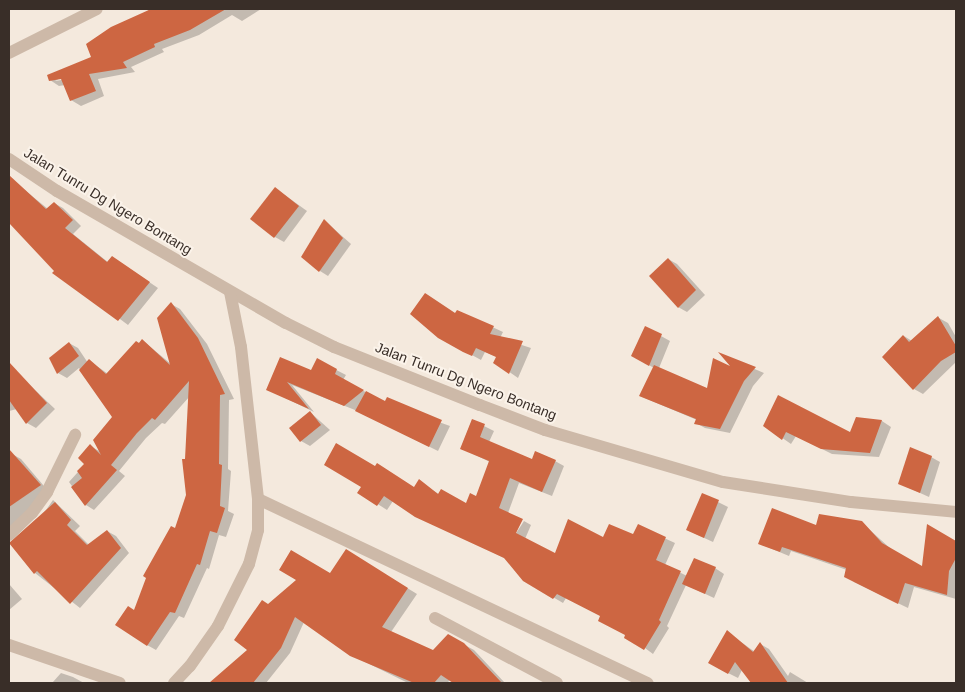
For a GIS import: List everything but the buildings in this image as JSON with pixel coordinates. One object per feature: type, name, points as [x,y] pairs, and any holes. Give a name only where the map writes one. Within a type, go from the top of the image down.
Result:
[{"type":"street","points":[[9,53],[97,9]]},
{"type":"street","name":"Jalan Tunru Dg Ngero Bontang","points":[[9,159],[57,191],[230,292],[334,347],[545,430],[723,482],[826,498],[956,512]]},
{"type":"street","points":[[174,683],[190,666],[218,626],[249,564],[258,530],[258,499],[241,347],[230,292]]},
{"type":"street","points":[[9,535],[47,492],[75,435]]},
{"type":"street","points":[[258,499],[648,683]]},
{"type":"street","points":[[435,618],[558,683]]},
{"type":"street","points":[[9,645],[120,683]]}]
